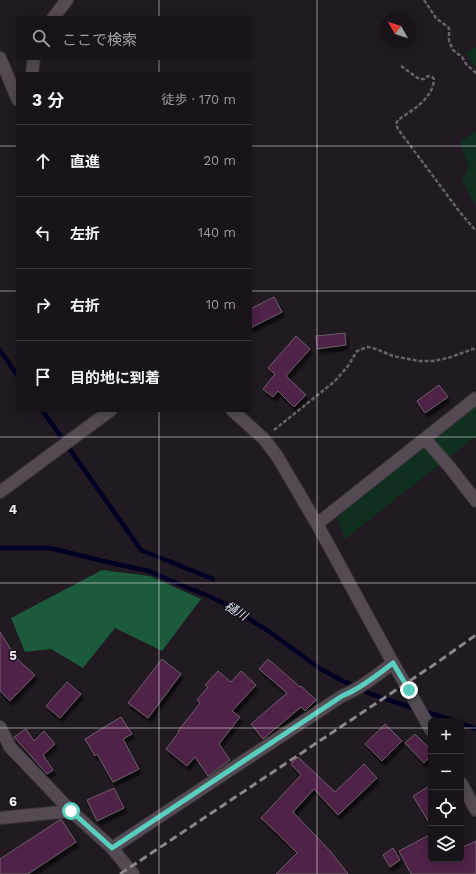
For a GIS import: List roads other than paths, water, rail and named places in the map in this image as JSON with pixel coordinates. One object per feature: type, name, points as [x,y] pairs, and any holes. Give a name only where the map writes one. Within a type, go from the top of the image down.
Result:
[{"type":"street","points":[[55,16],[67,0]]},
{"type":"street","points":[[0,58],[15,85]]},
{"type":"street","points":[[32,72],[34,60]]},
{"type":"street","points":[[317,524],[476,398]]},
{"type":"street","points":[[0,492],[108,412]]},
{"type":"street","points":[[234,412],[264,439],[277,456],[317,524],[428,724]]},
{"type":"street","points":[[425,439],[448,465],[476,501]]},
{"type":"street","points":[[112,848],[342,696],[348,694],[370,680],[393,663]]},
{"type":"street","points":[[0,727],[10,747],[71,811],[112,848],[133,874]]},
{"type":"street","points":[[464,788],[476,810]]},
{"type":"street","points":[[0,818],[71,811]]},
{"type":"waterway","points":[[0,350],[16,373]]},
{"type":"waterway","points":[[43,412],[141,550],[213,579]]},
{"type":"waterway","name":"樋川","points":[[0,548],[50,548],[149,571],[225,604],[270,632],[319,668],[343,681],[371,694],[416,709]]},
{"type":"waterway","name":"樋川","points":[[423,711],[445,718]]},
{"type":"waterway","name":"樋川","points":[[464,724],[476,729]]},
{"type":"railway","points":[[120,874],[435,664],[476,635]]}]
